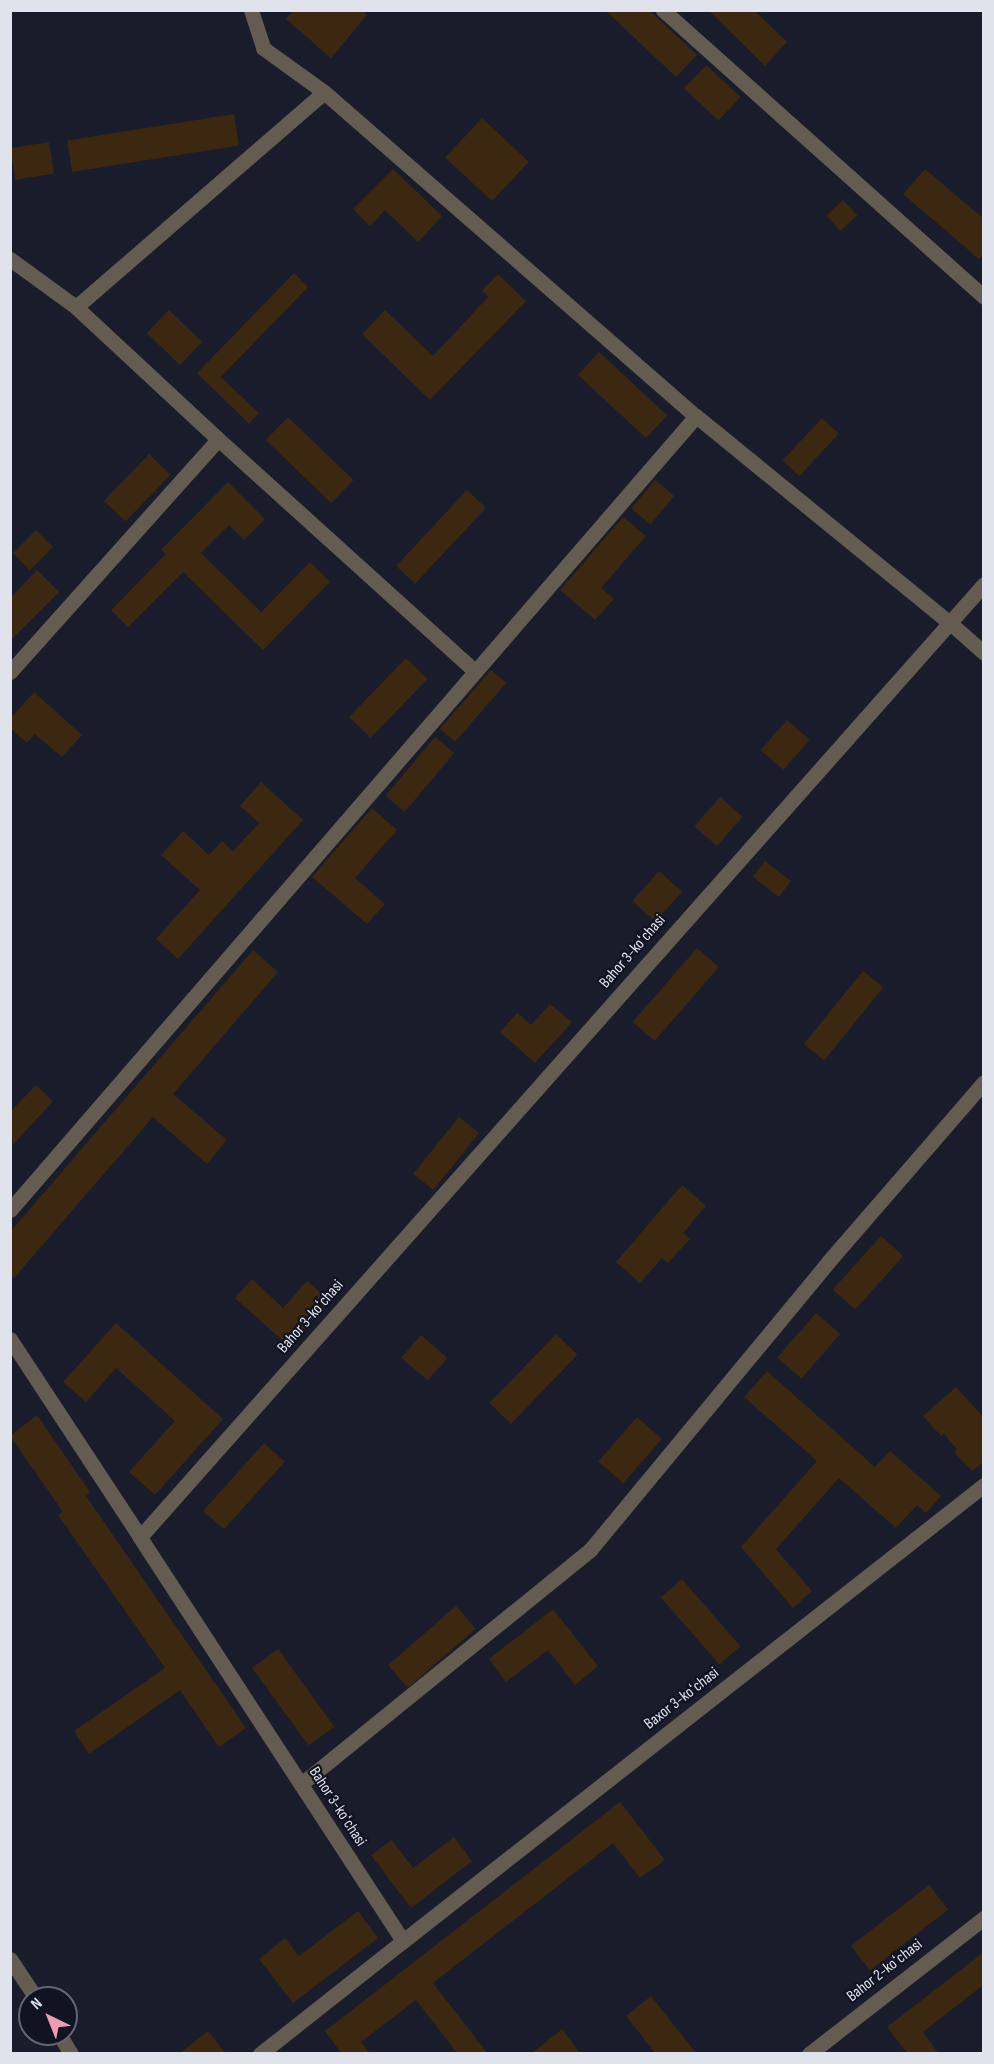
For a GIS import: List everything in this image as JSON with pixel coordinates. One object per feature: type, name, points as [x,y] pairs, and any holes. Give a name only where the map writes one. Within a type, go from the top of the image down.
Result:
[{"type":"street","points":[[251,10],[263,48],[324,92],[696,416],[984,653]]},
{"type":"street","points":[[663,10],[984,297]]},
{"type":"street","points":[[75,307],[324,92]]},
{"type":"street","points":[[10,259],[75,307],[475,671]]},
{"type":"street","points":[[10,1210],[696,416]]},
{"type":"street","points":[[10,672],[218,439]]},
{"type":"street","name":"Bahor 3-koʻchasi","points":[[403,1941],[140,1537],[984,584]]},
{"type":"street","points":[[301,1784],[590,1550],[828,1262],[984,1082]]},
{"type":"street","points":[[10,1339],[140,1537]]},
{"type":"street","name":"Baxor 3-koʻchasi","points":[[403,1941],[984,1485]]},
{"type":"street","name":"Bahor 2-koʻchasi","points":[[809,2054],[984,1918]]},
{"type":"street","points":[[260,2054],[403,1941]]},
{"type":"street","points":[[10,1959],[28,1986]]},
{"type":"building","points":[[294,10],[362,10],[367,15],[331,58],[286,19]]},
{"type":"building","points":[[605,10],[649,10],[697,55],[676,77]]},
{"type":"building","points":[[708,10],[754,10],[787,42],[765,66]]},
{"type":"building","points":[[706,65],[740,97],[719,120],[684,88]]},
{"type":"building","points":[[234,114],[239,146],[72,172],[67,140]]},
{"type":"building","points":[[482,118],[529,162],[492,201],[445,157]]},
{"type":"building","points":[[49,142],[54,174],[15,180],[10,148]]},
{"type":"building","points":[[393,169],[442,216],[418,242],[385,210],[370,226],[353,209]]},
{"type":"building","points":[[925,169],[984,219],[984,253],[979,259],[903,194]]},
{"type":"building","points":[[843,200],[857,215],[841,231],[826,216]]},
{"type":"building","points":[[294,273],[308,287],[221,377],[259,413],[249,424],[197,373]]},
{"type":"building","points":[[498,274],[526,301],[430,400],[362,334],[385,310],[433,356],[488,297],[482,291]]},
{"type":"building","points":[[169,310],[202,342],[180,365],[147,333]]},
{"type":"building","points":[[599,352],[667,415],[646,438],[578,375]]},
{"type":"building","points":[[288,417],[353,480],[331,503],[266,440]]},
{"type":"building","points":[[822,418],[839,434],[799,476],[782,460]]},
{"type":"building","points":[[149,454],[171,475],[125,522],[104,501]]},
{"type":"building","points":[[655,480],[674,496],[650,524],[631,508]]},
{"type":"building","points":[[228,482],[265,519],[244,540],[229,525],[201,553],[261,612],[310,562],[330,582],[263,650],[183,572],[128,627],[111,610],[166,554],[161,550]]},
{"type":"building","points":[[467,490],[486,508],[415,584],[396,566]]},
{"type":"building","points":[[623,517],[646,536],[601,588],[614,599],[595,620],[560,590]]},
{"type":"building","points":[[36,530],[53,547],[30,570],[13,553]]},
{"type":"building","points":[[37,570],[59,592],[10,641],[10,598]]},
{"type":"building","points":[[406,658],[428,679],[371,738],[349,717]]},
{"type":"building","points":[[491,670],[506,683],[455,742],[440,729]]},
{"type":"building","points":[[34,692],[82,735],[62,757],[35,734],[27,743],[10,728],[10,719]]},
{"type":"building","points":[[787,720],[810,740],[783,770],[761,750]]},
{"type":"building","points":[[435,737],[454,753],[405,812],[386,796]]},
{"type":"building","points":[[261,782],[303,820],[178,959],[156,939],[200,890],[161,855],[183,831],[209,855],[222,841],[233,851],[259,823],[240,806]]},
{"type":"building","points":[[720,797],[743,817],[717,846],[694,826]]},
{"type":"building","points":[[372,808],[397,830],[355,878],[385,904],[367,924],[312,877]]},
{"type":"building","points":[[765,861],[791,881],[779,897],[753,877]]},
{"type":"building","points":[[659,871],[682,892],[655,921],[632,901]]},
{"type":"building","points":[[697,948],[719,967],[655,1041],[633,1022]]},
{"type":"building","points":[[253,950],[278,972],[173,1094],[227,1140],[207,1164],[153,1117],[14,1278],[10,1275],[10,1232]]},
{"type":"building","points":[[863,971],[883,987],[824,1060],[804,1044]]},
{"type":"building","points":[[550,1004],[572,1022],[535,1063],[500,1032],[517,1013],[531,1025]]},
{"type":"building","points":[[36,1085],[53,1101],[13,1145],[10,1112]]},
{"type":"building","points":[[459,1117],[479,1133],[433,1190],[413,1174]]},
{"type":"building","points":[[682,1185],[706,1206],[683,1233],[690,1239],[668,1263],[662,1258],[640,1283],[616,1262]]},
{"type":"building","points":[[881,1236],[903,1256],[855,1310],[833,1290]]},
{"type":"building","points":[[252,1279],[283,1308],[307,1281],[330,1301],[289,1346],[235,1298]]},
{"type":"building","points":[[816,1313],[840,1334],[801,1379],[777,1358]]},
{"type":"building","points":[[116,1323],[223,1419],[155,1495],[129,1472],[175,1421],[116,1368],[86,1402],[63,1382]]},
{"type":"building","points":[[556,1334],[578,1355],[511,1424],[489,1403]]},
{"type":"building","points":[[421,1335],[447,1358],[428,1381],[401,1358]]},
{"type":"building","points":[[767,1371],[875,1467],[890,1451],[941,1496],[926,1513],[917,1505],[896,1528],[839,1478],[776,1549],[812,1591],[793,1608],[741,1547],[817,1461],[744,1397]]},
{"type":"building","points":[[956,1387],[984,1418],[984,1461],[972,1471],[954,1452],[957,1449],[944,1434],[941,1436],[923,1416]]},
{"type":"building","points":[[37,1415],[90,1492],[86,1496],[246,1728],[219,1747],[180,1690],[89,1754],[74,1731],[165,1668],[58,1515],[63,1512],[10,1436]]},
{"type":"building","points":[[637,1417],[662,1439],[623,1483],[598,1462]]},
{"type":"building","points":[[264,1443],[285,1462],[224,1529],[203,1511]]},
{"type":"building","points":[[682,1579],[740,1646],[719,1665],[661,1597]]},
{"type":"building","points":[[456,1606],[476,1629],[408,1688],[388,1665]]},
{"type":"building","points":[[553,1609],[598,1666],[575,1685],[548,1650],[506,1682],[489,1659]]},
{"type":"building","points":[[278,1649],[334,1727],[309,1745],[252,1668]]},
{"type":"building","points":[[620,1802],[665,1860],[640,1878],[613,1843],[433,1983],[488,2054],[458,2054],[416,2000],[361,2042],[370,2054],[342,2054],[325,2031]]},
{"type":"building","points":[[454,1837],[472,1861],[411,1908],[371,1855],[392,1840],[413,1868]]},
{"type":"building","points":[[929,1885],[948,1909],[870,1970],[851,1946]]},
{"type":"building","points":[[358,1911],[378,1938],[293,2003],[259,1959],[285,1938],[299,1956]]},
{"type":"building","points":[[984,1952],[984,1987],[982,1986],[923,2032],[939,2054],[908,2054],[887,2027]]},
{"type":"building","points":[[651,1996],[697,2054],[656,2054],[626,2016]]},
{"type":"building","points":[[562,2029],[579,2052],[531,2054]]},
{"type":"building","points":[[208,2031],[226,2054],[179,2054]]}]
